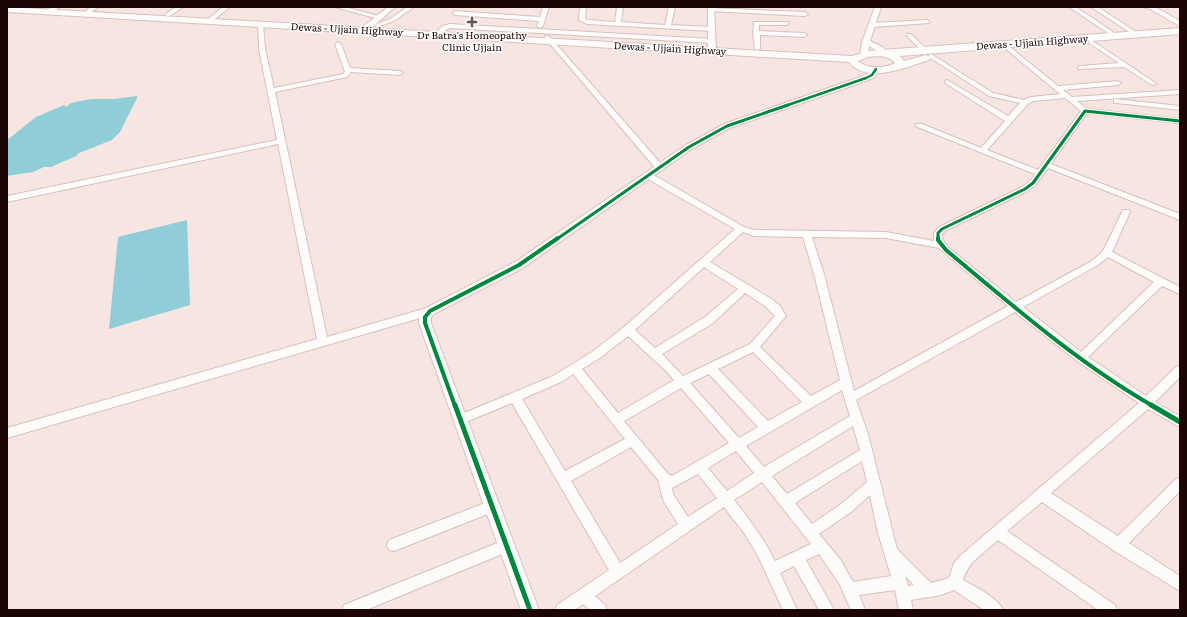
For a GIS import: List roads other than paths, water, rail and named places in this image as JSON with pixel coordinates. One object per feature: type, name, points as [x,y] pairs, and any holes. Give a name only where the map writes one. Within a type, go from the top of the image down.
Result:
[{"type":"main road","name":"Dewas - Ujjain Highway","points":[[26,7],[333,26]]},
{"type":"main road","name":"Dewas - Ujjain Highway","points":[[7,9],[92,9],[260,24],[442,29],[549,39]]},
{"type":"main road","name":"Dewas - Ujjain Highway","points":[[372,26],[549,39],[712,46],[860,57]]},
{"type":"main road","name":"Dewas - Ujjain Highway","points":[[712,46],[860,57],[884,54],[928,54],[1180,31]]},
{"type":"main road","name":"Dewas - Ujjain Highway","points":[[1006,46],[1091,42],[1180,34]]},
{"type":"main road","points":[[884,54],[899,60],[900,64],[898,66]]},
{"type":"main road","name":"Dewas - Ujjain Highway","points":[[861,67],[876,70],[898,66],[928,54]]},
{"type":"main road","points":[[860,57],[854,63],[861,67]]},
{"type":"street","points":[[168,15],[180,7]]},
{"type":"street","points":[[207,19],[218,7]]},
{"type":"street","points":[[207,19],[227,7]]},
{"type":"street","points":[[338,7],[372,26],[392,20],[411,7]]},
{"type":"street","points":[[372,26],[392,7]]},
{"type":"street","points":[[372,26],[398,7]]},
{"type":"street","points":[[442,29],[460,7]]},
{"type":"street","points":[[487,16],[494,7]]},
{"type":"street","points":[[539,30],[546,7]]},
{"type":"street","points":[[583,7],[582,20],[584,22],[711,29]]},
{"type":"street","points":[[618,23],[620,7]]},
{"type":"street","points":[[668,26],[672,7]]},
{"type":"street","points":[[860,57],[873,25],[878,7]]},
{"type":"street","points":[[1072,7],[1116,36]]},
{"type":"street","points":[[1094,7],[1136,34]]},
{"type":"street","points":[[1145,7],[1152,7],[1180,24]]},
{"type":"street","points":[[442,29],[450,26],[539,30],[712,46],[711,8],[805,14]]},
{"type":"street","points":[[455,13],[542,19]]},
{"type":"street","points":[[757,50],[755,24],[758,22],[786,23]]},
{"type":"street","points":[[873,25],[927,22]]},
{"type":"street","points":[[260,24],[262,48],[270,91],[282,141],[323,341]]},
{"type":"street","points":[[756,33],[804,35]]},
{"type":"street","points":[[909,35],[928,54],[991,95],[1024,102]]},
{"type":"street","points":[[549,39],[660,168]]},
{"type":"street","points":[[866,42],[880,49],[884,54]]},
{"type":"street","points":[[1091,42],[1154,84]]},
{"type":"street","points":[[270,91],[342,78],[347,74],[347,70],[338,44]]},
{"type":"street","points":[[1006,46],[1085,111],[1180,120]]},
{"type":"street","points":[[1080,68],[1126,65]]},
{"type":"street","points":[[856,81],[861,67]]},
{"type":"street","points":[[347,70],[400,73]]},
{"type":"street","points":[[7,433],[430,311],[519,265],[700,140],[727,126],[872,76],[876,70]]},
{"type":"street","points":[[947,82],[1009,120]]},
{"type":"street","points":[[1057,88],[1118,83]]},
{"type":"street","points":[[982,151],[1024,102],[1031,99],[1180,92]]},
{"type":"street","points":[[1168,93],[1180,95]]},
{"type":"street","points":[[1097,97],[1180,108]]},
{"type":"street","points":[[1085,111],[1046,165],[1038,173],[1033,183],[1025,189],[942,229],[938,233],[938,240],[941,245],[1015,307],[1080,358],[1103,375],[1180,422]]},
{"type":"street","points":[[919,126],[1038,173]]},
{"type":"street","points":[[7,199],[282,141]]},
{"type":"street","points":[[1046,165],[1180,217]]},
{"type":"street","points":[[649,176],[741,229],[754,233],[886,235],[941,245]]},
{"type":"street","points":[[850,398],[1095,263],[1107,253],[1126,212]]},
{"type":"street","points":[[460,419],[557,379],[575,369],[628,330],[741,229]]},
{"type":"street","points":[[807,235],[819,274],[891,553],[902,588],[906,610]]},
{"type":"street","points":[[1107,253],[1180,291]]},
{"type":"street","points":[[616,419],[681,382],[754,347],[781,316],[776,309],[704,263]]},
{"type":"street","points":[[1080,358],[1161,281]]},
{"type":"street","points":[[654,353],[709,320],[745,288]]},
{"type":"street","points":[[430,311],[425,317],[425,323],[530,610]]},
{"type":"street","points":[[628,330],[669,367],[763,474],[811,532],[841,572],[858,610]]},
{"type":"street","points":[[754,347],[810,402]]},
{"type":"street","points":[[710,368],[767,428]]},
{"type":"street","points":[[575,369],[664,478],[672,482],[846,382]]},
{"type":"street","points":[[955,583],[959,568],[966,560],[1147,403],[1180,370]]},
{"type":"street","points":[[515,397],[564,478],[618,573]]},
{"type":"street","points":[[562,610],[763,474],[857,418]]},
{"type":"street","points":[[564,478],[633,440]]},
{"type":"street","points":[[786,502],[866,452]]},
{"type":"street","points":[[700,467],[753,535],[763,551],[790,610]]},
{"type":"street","points":[[664,478],[667,496],[687,526]]},
{"type":"street","points":[[1118,545],[1180,483]]},
{"type":"street","points":[[811,532],[846,508],[873,485]]},
{"type":"street","points":[[1041,494],[1180,584]]},
{"type":"street","points":[[394,545],[493,506]]},
{"type":"street","points":[[997,532],[1110,610]]},
{"type":"street","points":[[349,610],[507,545]]},
{"type":"street","points":[[772,570],[821,546]]},
{"type":"street","points":[[891,553],[928,589]]},
{"type":"street","points":[[797,558],[827,610]]},
{"type":"street","points":[[850,590],[902,588],[928,589],[941,588],[955,583]]},
{"type":"street","points":[[955,583],[987,607]]},
{"type":"street","points":[[584,595],[600,610]]},
{"type":"water","points":[[137,96],[120,132],[112,140],[79,153],[76,156],[51,167],[44,167],[33,172],[7,176],[7,140],[36,117],[64,105],[66,107],[71,103],[91,99],[114,99]]},
{"type":"water","points":[[187,220],[190,305],[109,329],[118,237]]},
{"type":"place","name":"Dr Batra's Homeopathy Clinic Ujjain","points":[[472,22]]}]
